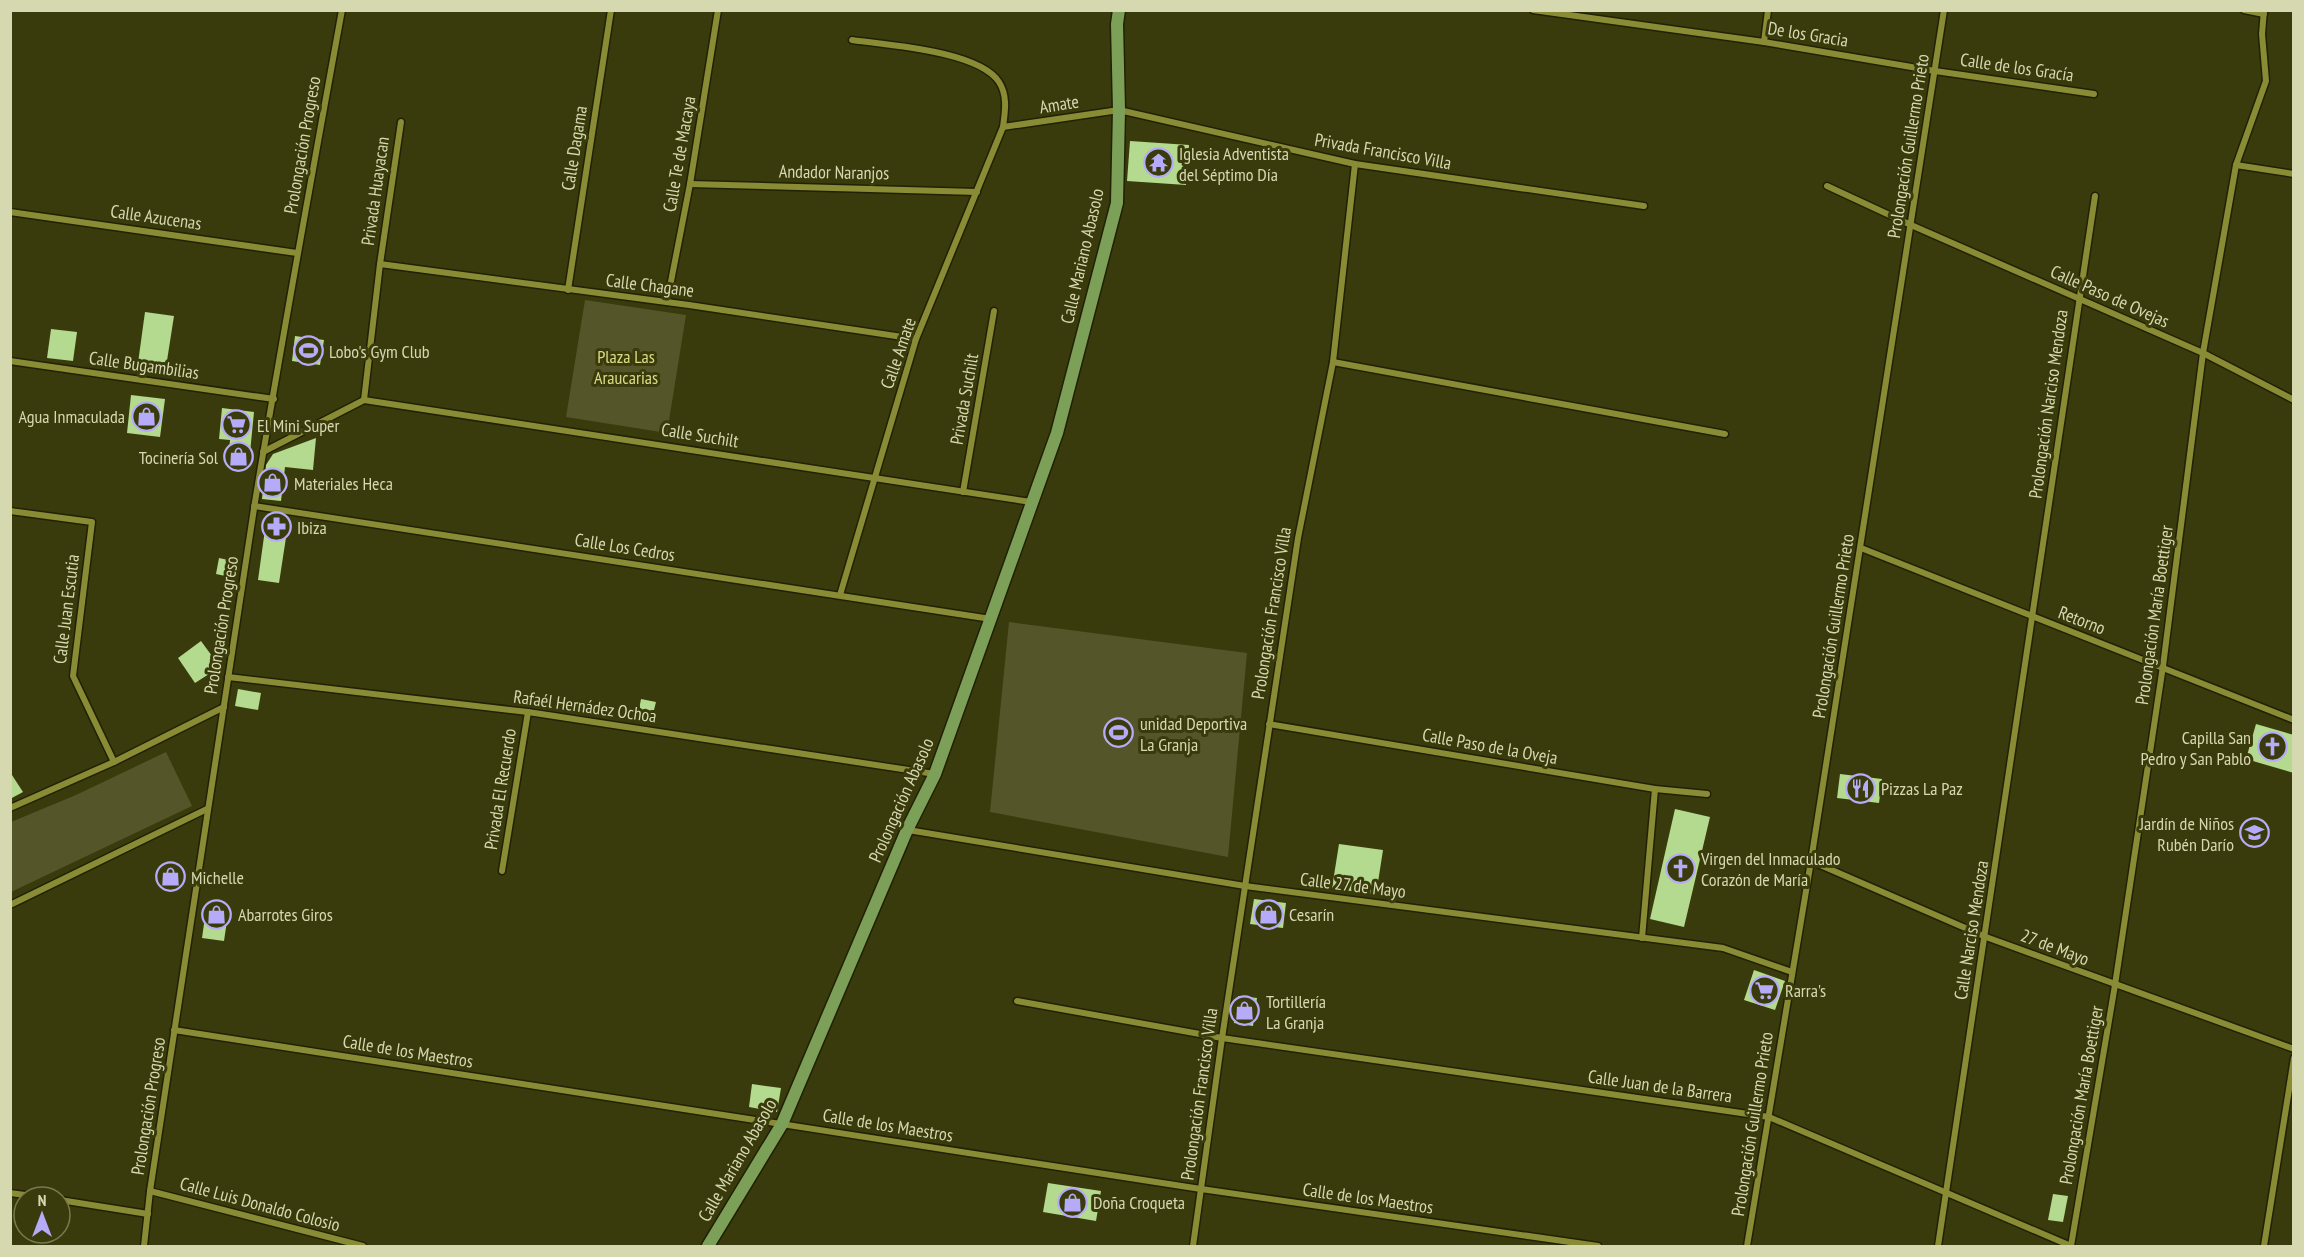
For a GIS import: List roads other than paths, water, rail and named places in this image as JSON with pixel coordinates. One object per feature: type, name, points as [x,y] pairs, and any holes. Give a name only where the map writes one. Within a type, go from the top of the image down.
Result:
[{"type":"street","name":"Prolongación Progreso","points":[[144,1246],[150,1191],[254,506],[297,253],[342,10]]},
{"type":"street","name":"Calle Dagama","points":[[568,290],[611,10]]},
{"type":"street","name":"Calle Te de Macaya","points":[[667,302],[690,184],[718,10]]},
{"type":"street","name":"Calle Mariano Abasolo","points":[[991,619],[1057,433],[1117,203],[1119,110],[1117,24],[1119,10]]},
{"type":"street","name":"De los Gracia","points":[[1533,10],[1764,42],[1935,71]]},
{"type":"street","points":[[1764,42],[1768,10]]},
{"type":"street","name":"Prolongación Guillermo Prieto","points":[[1747,1246],[1861,548],[1944,10]]},
{"type":"street","points":[[2244,10],[2264,12]]},
{"type":"street","name":"Prolongación María Boettiger","points":[[2071,1246],[2115,985],[2163,666],[2204,353],[2236,165],[2266,81],[2262,34],[2264,12]]},
{"type":"street","name":"Calle Amate","points":[[840,595],[916,339],[1003,127],[1006,99],[999,81],[978,65],[934,51],[852,40]]},
{"type":"street","name":"Calle de los Gracía","points":[[1935,71],[2094,94]]},
{"type":"street","name":"Amate","points":[[1003,127],[1119,110]]},
{"type":"street","name":"Privada Francisco Villa","points":[[1119,110],[1355,164],[1644,206]]},
{"type":"street","name":"Privada Huayacan","points":[[364,400],[380,264],[401,122]]},
{"type":"street","name":"Prolongación Francisco Villa","points":[[1193,1246],[1222,1038],[1298,538],[1333,362],[1355,164]]},
{"type":"street","points":[[2236,165],[2294,174]]},
{"type":"street","name":"Andador Naranjos","points":[[690,184],[977,192]]},
{"type":"street","name":"Calle Paso de Ovejas","points":[[1827,186],[2204,353],[2294,400]]},
{"type":"street","name":"Prolongación Narciso Mendoza","points":[[2033,617],[2095,195]]},
{"type":"street","name":"Calle Azucenas","points":[[10,212],[297,253]]},
{"type":"street","name":"Calle Chagane","points":[[380,264],[667,302],[916,339]]},
{"type":"street","name":"Privada Suchilt","points":[[963,492],[994,311]]},
{"type":"street","name":"Calle Bugambilias","points":[[10,361],[274,399]]},
{"type":"street","points":[[1333,362],[1725,434]]},
{"type":"street","points":[[263,452],[364,400]]},
{"type":"street","name":"Calle Suchilt","points":[[364,400],[1031,502]]},
{"type":"street","name":"Calle Los Cedros","points":[[254,506],[991,619]]},
{"type":"street","name":"Calle Juan Escutia","points":[[10,511],[92,522],[73,676],[114,762]]},
{"type":"street","name":"Retorno","points":[[1861,548],[2163,666],[2294,720]]},
{"type":"street","name":"Calle Narciso Mendoza","points":[[1938,1246],[2033,617]]},
{"type":"street","name":"Prolongación Abasolo","points":[[838,992],[907,830],[935,774],[991,619]]},
{"type":"street","name":"Rafaél Hernádez Ochoa","points":[[228,677],[528,712],[935,774]]},
{"type":"street","points":[[10,808],[114,762],[224,707]]},
{"type":"street","name":"Privada El Recuerdo","points":[[502,871],[528,712]]},
{"type":"street","name":"Calle Paso de la Oveja","points":[[1269,724],[1655,789],[1707,794]]},
{"type":"street","points":[[1642,938],[1655,789]]},
{"type":"street","points":[[10,905],[207,809]]},
{"type":"street","name":"Calle 27 de Mayo","points":[[907,830],[1245,886],[1723,948],[1792,972]]},
{"type":"street","name":"27 de Mayo","points":[[1811,861],[1986,937],[2294,1049]]},
{"type":"street","name":"Calle Mariano Abasolo","points":[[708,1246],[782,1124],[838,992]]},
{"type":"street","name":"Calle Juan de la Barrera","points":[[1017,1001],[1222,1038],[1769,1117],[2071,1246]]},
{"type":"street","name":"Calle de los Maestros","points":[[174,1030],[1201,1189],[1598,1246]]},
{"type":"street","points":[[2264,1246],[2294,1058]]},
{"type":"street","name":"Calle Luis Donaldo Colosio","points":[[150,1191],[363,1246]]},
{"type":"street","points":[[72,1202],[148,1214]]},
{"type":"place","name":"Iglesia Adventista del Séptimo Día","points":[[1158,163]]},
{"type":"place","name":"Lobo's Gym Club","points":[[308,351]]},
{"type":"place","name":"Agua Inmaculada","points":[[146,416]]},
{"type":"place","name":"El Mini Super","points":[[236,425]]},
{"type":"place","name":"Tocinería Sol","points":[[239,457]]},
{"type":"place","name":"Materiales Heca","points":[[273,483]]},
{"type":"place","name":"Ibiza","points":[[276,527]]},
{"type":"place","name":"unidad Deportiva La Granja","points":[[1119,733]]},
{"type":"place","name":"Capilla San Pedro y San Pablo","points":[[2272,747]]},
{"type":"place","name":"Pizzas La Paz","points":[[1860,788]]},
{"type":"place","name":"Jardín de Niños Rubén Darío","points":[[2255,833]]},
{"type":"place","name":"Virgen del Inmaculado Corazón de María","points":[[1680,868]]},
{"type":"place","name":"Michelle","points":[[170,877]]},
{"type":"place","name":"Abarrotes Giros","points":[[217,914]]},
{"type":"place","name":"Cesarín","points":[[1268,914]]},
{"type":"place","name":"Rarra's","points":[[1764,990]]},
{"type":"place","name":"Tortillería La Granja","points":[[1245,1011]]},
{"type":"place","name":"Doña Croqueta","points":[[1072,1202]]},
{"type":"park label","name":"Plaza Las Araucarias","points":[[626,366]]}]
